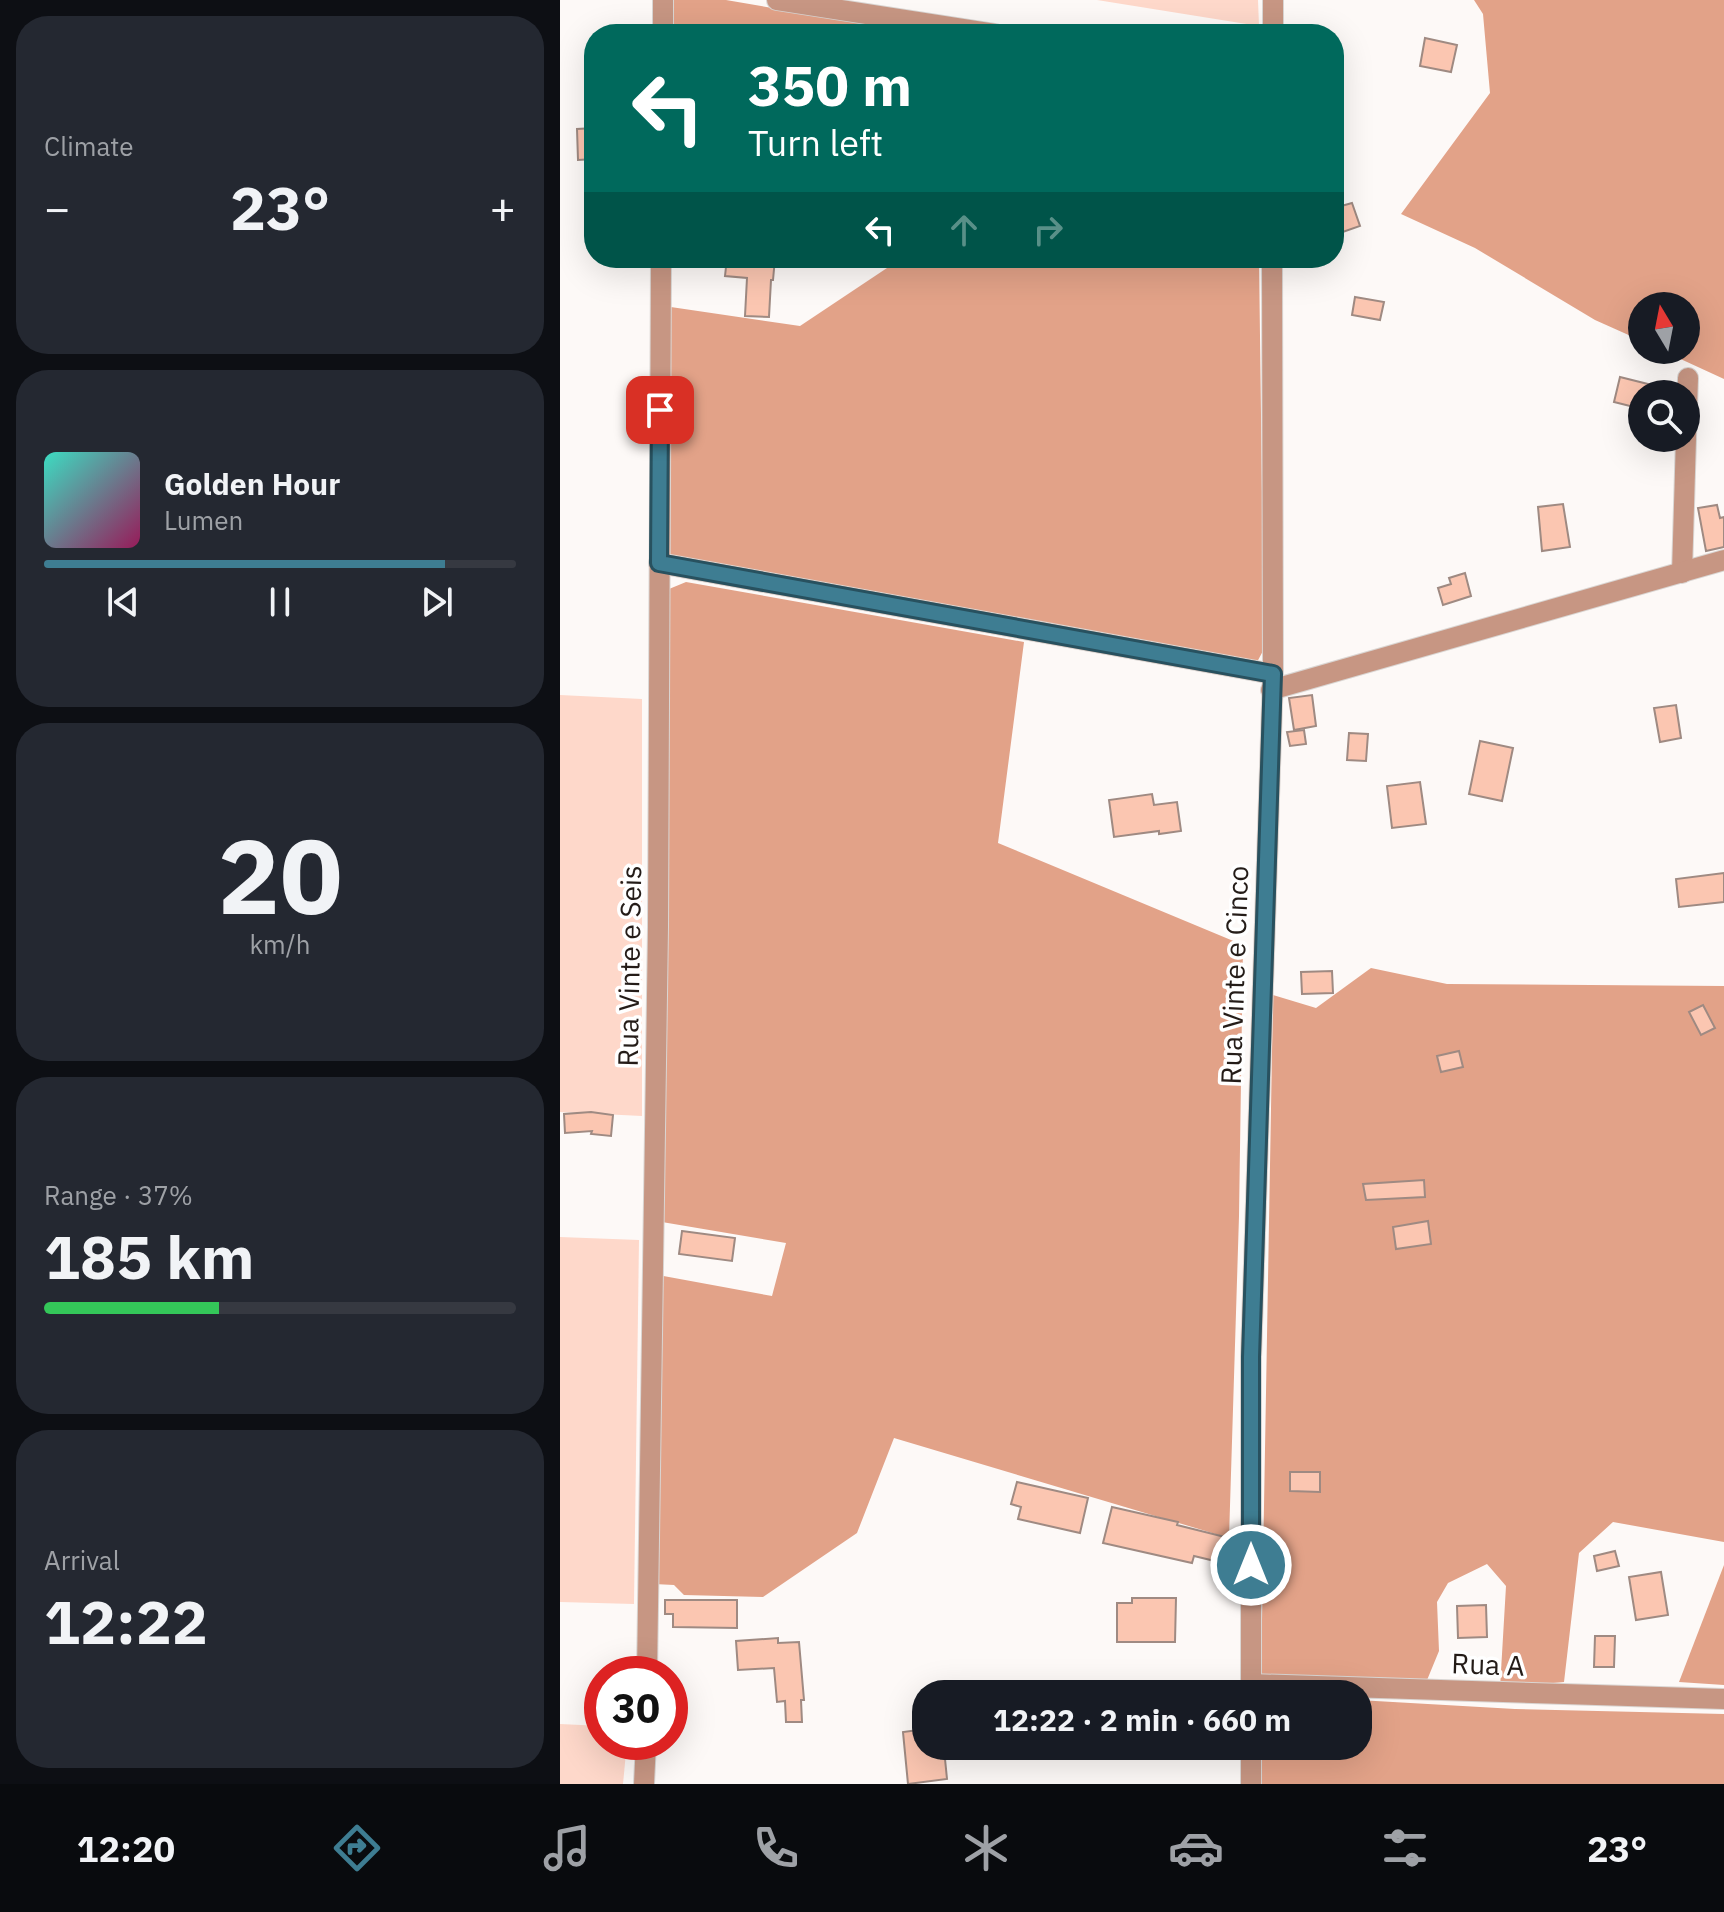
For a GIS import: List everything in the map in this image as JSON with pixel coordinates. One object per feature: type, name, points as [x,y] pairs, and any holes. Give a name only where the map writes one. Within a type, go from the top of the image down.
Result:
[{"type":"street","points":[[663,0],[663,24]]},
{"type":"street","points":[[777,0],[931,24]]},
{"type":"street","points":[[1273,0],[1273,24]]},
{"type":"street","name":"Rua Vinte e Seis","points":[[647,1656],[658,927],[661,268]]},
{"type":"street","name":"Rua Vinte e Cinco","points":[[1251,1680],[1251,1357],[1272,682],[1272,268]]},
{"type":"street","points":[[1682,573],[1686,452]]},
{"type":"street","points":[[659,563],[1272,682],[1724,560]]},
{"type":"street","name":"Rua A","points":[[1372,1692],[1724,1699]]},
{"type":"street","points":[[644,1784],[645,1760]]},
{"type":"street","points":[[1251,1760],[1251,1784]]},
{"type":"shaded area","points":[[671,0],[726,0],[865,24],[669,24]]},
{"type":"shaded area","points":[[1097,0],[1258,0],[1259,24]]},
{"type":"shaded area","points":[[1474,0],[1724,0],[1724,379],[1691,364],[1700,364],[1700,292],[1628,292],[1628,335],[1595,320],[1475,248],[1401,214],[1490,93],[1483,14]]},
{"type":"shaded area","points":[[887,268],[1259,268],[1264,649],[1256,664],[665,561],[664,306],[800,326]]},
{"type":"shaded area","points":[[686,582],[1024,642],[998,843],[1243,945],[1229,1538],[894,1438],[857,1533],[763,1597],[684,1595],[674,1585],[654,1584],[658,1275],[772,1296],[786,1243],[656,1221],[669,589]]},
{"type":"shaded area","points":[[560,695],[642,699],[642,1116],[560,1112]]},
{"type":"shaded area","points":[[1371,968],[1447,984],[1724,986],[1724,1542],[1613,1522],[1579,1553],[1564,1682],[1500,1688],[1506,1586],[1487,1564],[1448,1583],[1437,1602],[1439,1651],[1425,1685],[1372,1682],[1372,1680],[1261,1677],[1273,995],[1316,1008]]},
{"type":"shaded area","points":[[560,1237],[639,1240],[634,1604],[560,1602]]},
{"type":"shaded area","points":[[1724,1565],[1724,1685],[1679,1682]]},
{"type":"shaded area","points":[[1372,1701],[1515,1709],[1724,1714],[1724,1784],[1256,1784],[1257,1760],[1372,1760]]},
{"type":"shaded area","points":[[560,1724],[584,1725],[584,1760],[625,1760],[623,1784],[560,1784]]},
{"type":"building","points":[[1425,38],[1457,45],[1451,72],[1420,66]]},
{"type":"building","points":[[577,129],[584,129],[584,160],[578,160]]},
{"type":"building","points":[[1352,203],[1360,226],[1344,232],[1344,205]]},
{"type":"building","points":[[726,268],[774,268],[769,317],[745,316],[747,278],[725,276]]},
{"type":"building","points":[[1355,297],[1384,302],[1380,320],[1352,315]]},
{"type":"building","points":[[1620,377],[1632,380],[1628,380],[1628,406],[1614,402]]},
{"type":"building","points":[[1563,504],[1570,547],[1542,551],[1538,507]]},
{"type":"building","points":[[1717,505],[1720,518],[1724,517],[1724,547],[1706,551],[1698,508]]},
{"type":"building","points":[[1465,573],[1471,596],[1443,605],[1438,588],[1451,584],[1449,578]]},
{"type":"building","points":[[1312,695],[1316,726],[1294,730],[1289,698]]},
{"type":"building","points":[[1676,705],[1681,738],[1660,742],[1654,708]]},
{"type":"building","points":[[1304,730],[1306,744],[1290,746],[1287,732]]},
{"type":"building","points":[[1349,733],[1368,734],[1366,761],[1347,760]]},
{"type":"building","points":[[1480,741],[1513,748],[1502,801],[1469,794]]},
{"type":"building","points":[[1420,782],[1426,824],[1392,828],[1387,786]]},
{"type":"building","points":[[1152,794],[1154,805],[1177,802],[1181,831],[1114,837],[1109,800]]},
{"type":"building","points":[[1724,873],[1724,902],[1679,907],[1676,879]]},
{"type":"building","points":[[1332,971],[1333,993],[1302,994],[1301,972]]},
{"type":"building","points":[[1703,1005],[1715,1028],[1701,1035],[1689,1012]]},
{"type":"building","points":[[1459,1051],[1463,1067],[1441,1072],[1437,1056]]},
{"type":"building","points":[[591,1112],[613,1115],[611,1136],[591,1134],[592,1131],[565,1133],[564,1114]]},
{"type":"building","points":[[1424,1180],[1425,1197],[1366,1200],[1363,1184]]},
{"type":"building","points":[[1428,1221],[1431,1244],[1396,1249],[1393,1227]]},
{"type":"building","points":[[682,1231],[735,1238],[732,1261],[679,1254]]},
{"type":"building","points":[[1290,1472],[1320,1472],[1320,1492],[1290,1491]]},
{"type":"building","points":[[1017,1482],[1088,1498],[1080,1533],[1018,1519],[1021,1507],[1011,1504]]},
{"type":"building","points":[[1112,1507],[1178,1522],[1177,1525],[1229,1538],[1223,1563],[1194,1556],[1192,1563],[1103,1543]]},
{"type":"building","points":[[1615,1551],[1619,1566],[1597,1571],[1594,1556]]},
{"type":"building","points":[[1661,1572],[1668,1615],[1636,1620],[1629,1577]]},
{"type":"building","points":[[1132,1598],[1176,1598],[1175,1642],[1117,1642],[1117,1603],[1132,1603]]},
{"type":"building","points":[[665,1600],[737,1600],[737,1628],[673,1627],[673,1614],[665,1614]]},
{"type":"building","points":[[1486,1605],[1487,1637],[1458,1638],[1457,1606]]},
{"type":"building","points":[[1595,1636],[1615,1636],[1614,1667],[1594,1667]]},
{"type":"building","points":[[778,1638],[778,1643],[799,1642],[804,1700],[801,1700],[802,1722],[786,1722],[785,1701],[777,1702],[774,1668],[738,1670],[736,1641]]},
{"type":"building","points":[[912,1731],[912,1760],[945,1760],[947,1779],[908,1784],[903,1732]]},
{"type":"route","points":[[660,410],[659,563],[1273,674],[1251,1357],[1251,1565]]}]
